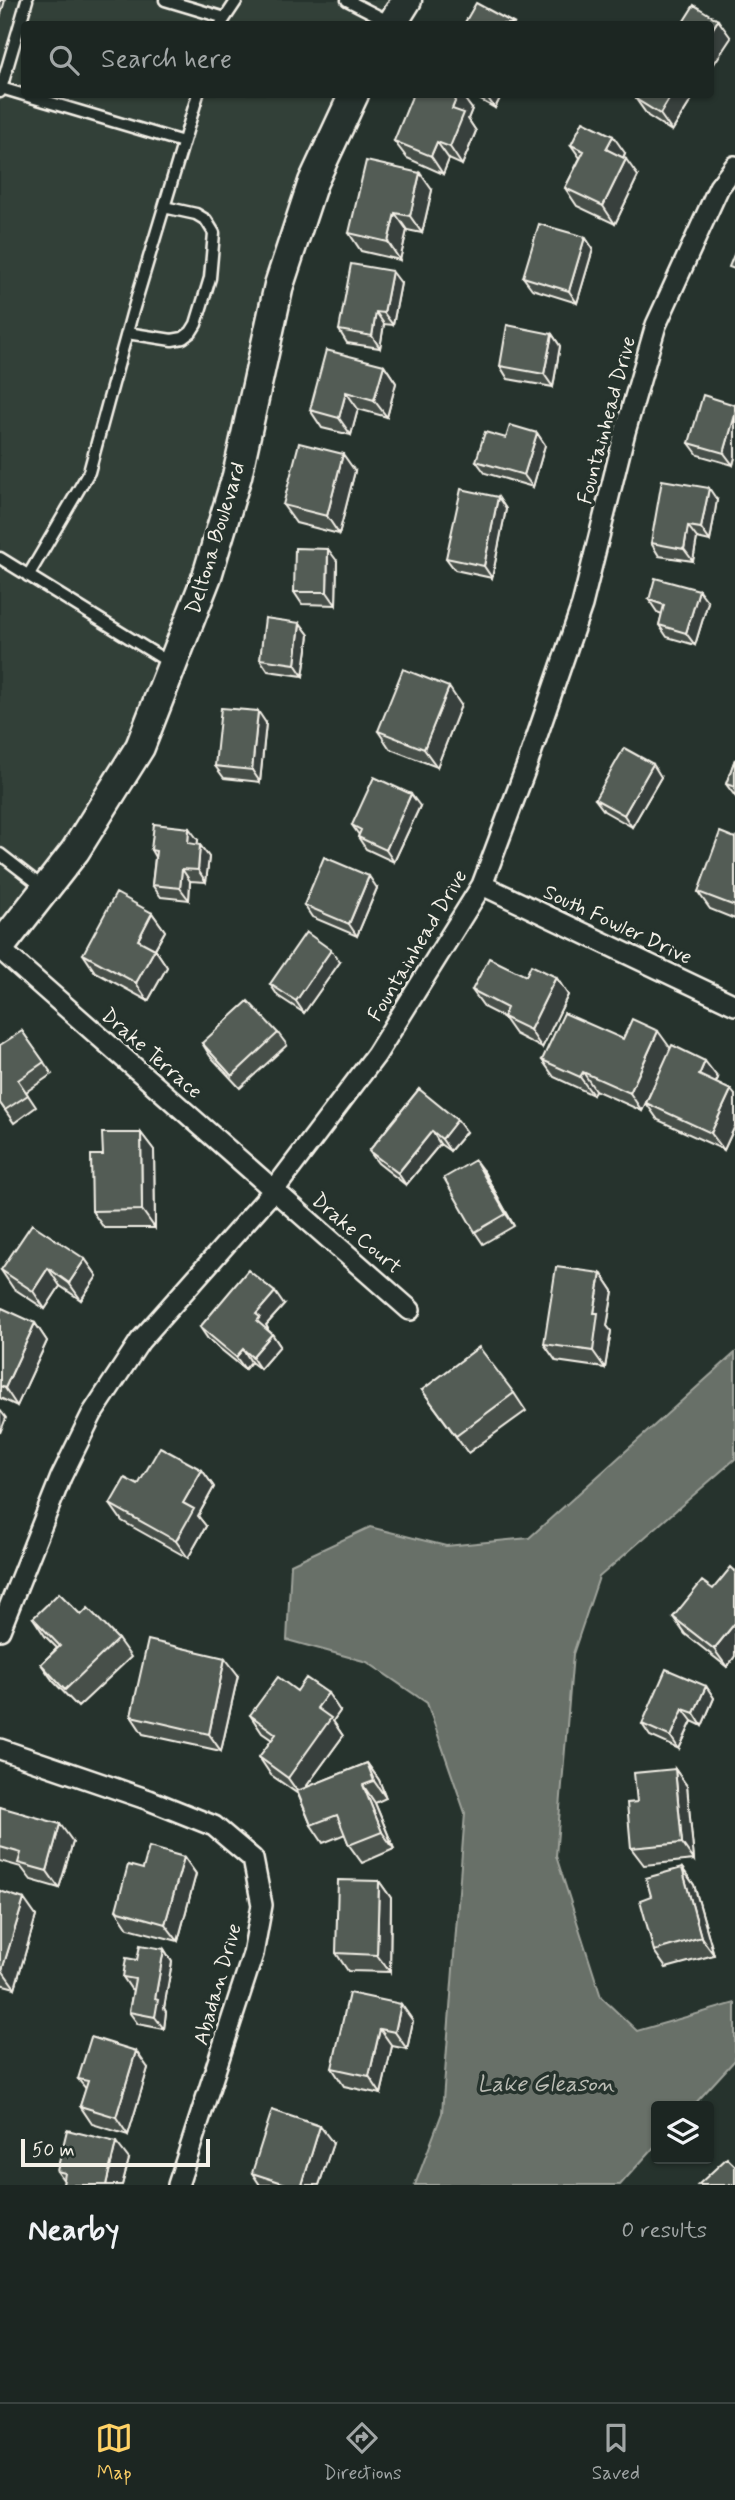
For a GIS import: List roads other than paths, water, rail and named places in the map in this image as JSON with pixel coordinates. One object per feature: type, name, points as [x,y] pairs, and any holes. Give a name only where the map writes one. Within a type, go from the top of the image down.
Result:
[{"type":"street","points":[[394,21],[407,0]]},
{"type":"street","name":"Deltona Boulevard","points":[[0,948],[75,851],[140,747],[207,576],[237,476],[279,285],[313,182],[352,98]]},
{"type":"street","name":"Fountainhead Drive","points":[[0,1630],[61,1477],[92,1414],[140,1341],[274,1190],[376,1055],[482,885],[582,605],[625,432],[656,326],[719,187],[735,166]]},
{"type":"street","name":"South Fowler Drive","points":[[482,885],[735,1005]]},
{"type":"street","name":"Drake Terrace","points":[[0,948],[274,1190]]},
{"type":"street","name":"Drake Court","points":[[274,1190],[410,1310]]},
{"type":"street","name":"Abadan Drive","points":[[0,1749],[214,1826],[253,1859],[262,1905],[253,1954],[178,2185]]},
{"type":"lane","points":[[21,96],[1,90],[27,0]]},
{"type":"lane","points":[[165,0],[223,21],[237,0]]},
{"type":"lane","points":[[347,0],[386,21]]},
{"type":"lane","points":[[29,98],[183,142]]},
{"type":"lane","points":[[28,576],[89,472],[197,98]]},
{"type":"lane","points":[[127,333],[172,341],[183,338],[196,324],[209,278],[214,233],[206,220],[196,214],[164,207]]},
{"type":"lane","points":[[0,558],[173,665]]},
{"type":"lane","points":[[0,854],[46,890]]},
{"type":"water","name":"Lake Gleason","points":[[735,1353],[735,1459],[599,1577],[573,1654],[556,1856],[601,1997],[637,2031],[735,2003],[735,2060],[698,2101],[651,2101],[651,2151],[620,2185],[415,2185],[442,2113],[465,1813],[427,1703],[367,1662],[287,1640],[291,1564],[370,1527],[446,1546],[529,1538]]}]
